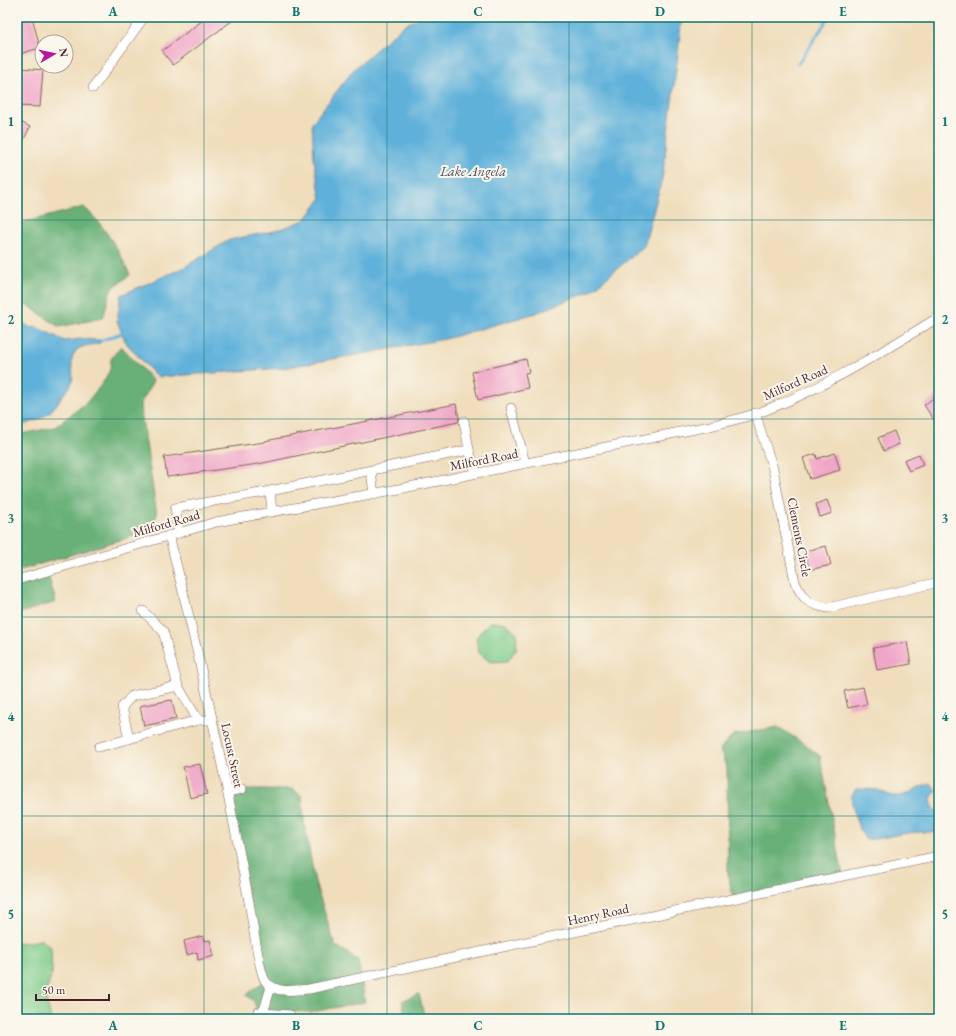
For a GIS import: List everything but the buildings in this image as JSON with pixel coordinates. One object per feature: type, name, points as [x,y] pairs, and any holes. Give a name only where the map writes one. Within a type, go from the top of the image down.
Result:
[{"type":"street","points":[[93,88],[144,17]]},
{"type":"street","name":"Milford Road","points":[[17,580],[216,522],[374,494],[710,426],[755,413],[803,394],[843,374],[939,317]]},
{"type":"street","points":[[512,408],[525,463]]},
{"type":"street","name":"Clements Circle","points":[[755,413],[773,468],[795,582],[800,593],[805,599],[811,604],[828,608],[939,582]]},
{"type":"street","points":[[464,421],[469,450],[476,473]]},
{"type":"street","points":[[179,533],[175,508],[271,491],[469,450]]},
{"type":"street","points":[[371,471],[374,494]]},
{"type":"street","points":[[271,491],[272,512]]},
{"type":"street","name":"Locust Street","points":[[169,535],[189,613],[212,720],[250,904],[259,960],[268,984]]},
{"type":"street","points":[[142,611],[163,631],[178,686],[198,720]]},
{"type":"street","points":[[129,739],[122,707],[132,696],[178,686]]},
{"type":"street","points":[[99,747],[198,720],[212,720]]},
{"type":"street","points":[[227,792],[242,790]]},
{"type":"street","name":"Henry Road","points":[[268,984],[287,991],[309,989],[939,856]]},
{"type":"street","points":[[268,984],[260,1012],[290,1015]]},
{"type":"green space","points":[[84,207],[110,238],[130,275],[111,289],[103,318],[59,327],[29,306],[17,303],[17,224]]},
{"type":"green space","points":[[121,346],[153,381],[140,405],[157,515],[153,526],[144,533],[17,571],[17,435],[55,427],[87,402],[102,384],[110,370],[111,359]]},
{"type":"green space","points":[[47,571],[56,602],[17,614],[17,580]]},
{"type":"green space","points":[[489,622],[506,623],[517,633],[516,649],[508,661],[490,662],[479,653],[476,638]]},
{"type":"green space","points":[[778,727],[820,756],[843,876],[733,899],[728,873],[727,769],[720,750],[733,735]]},
{"type":"green space","points":[[242,789],[292,789],[302,796],[304,822],[315,882],[335,945],[358,960],[365,1002],[312,1012],[290,1011],[289,1019],[259,1019],[254,1001],[246,995],[265,981],[227,792]]},
{"type":"green space","points":[[41,940],[51,947],[52,974],[45,995],[51,1019],[17,1019],[17,942],[24,943]]},
{"type":"green space","points":[[419,994],[425,1019],[406,1019],[402,1001]]},
{"type":"water","name":"Lake Angela","points":[[422,17],[681,17],[677,62],[662,179],[644,246],[591,291],[536,313],[445,339],[283,368],[157,377],[126,343],[117,321],[121,295],[183,268],[229,240],[274,231],[305,220],[321,199],[314,159],[312,123],[355,68],[404,25]]},
{"type":"water","points":[[17,320],[31,328],[36,327],[65,341],[81,339],[101,340],[100,343],[79,348],[74,354],[72,357],[73,378],[70,387],[54,408],[39,420],[17,426]]},
{"type":"water","points":[[932,784],[936,791],[931,798],[932,807],[939,813],[939,831],[907,833],[881,838],[865,839],[859,828],[853,809],[851,797],[856,789],[878,790],[891,796],[898,796]]},
{"type":"waterway","points":[[798,64],[829,17]]},
{"type":"waterway","points":[[100,341],[125,332]]}]
